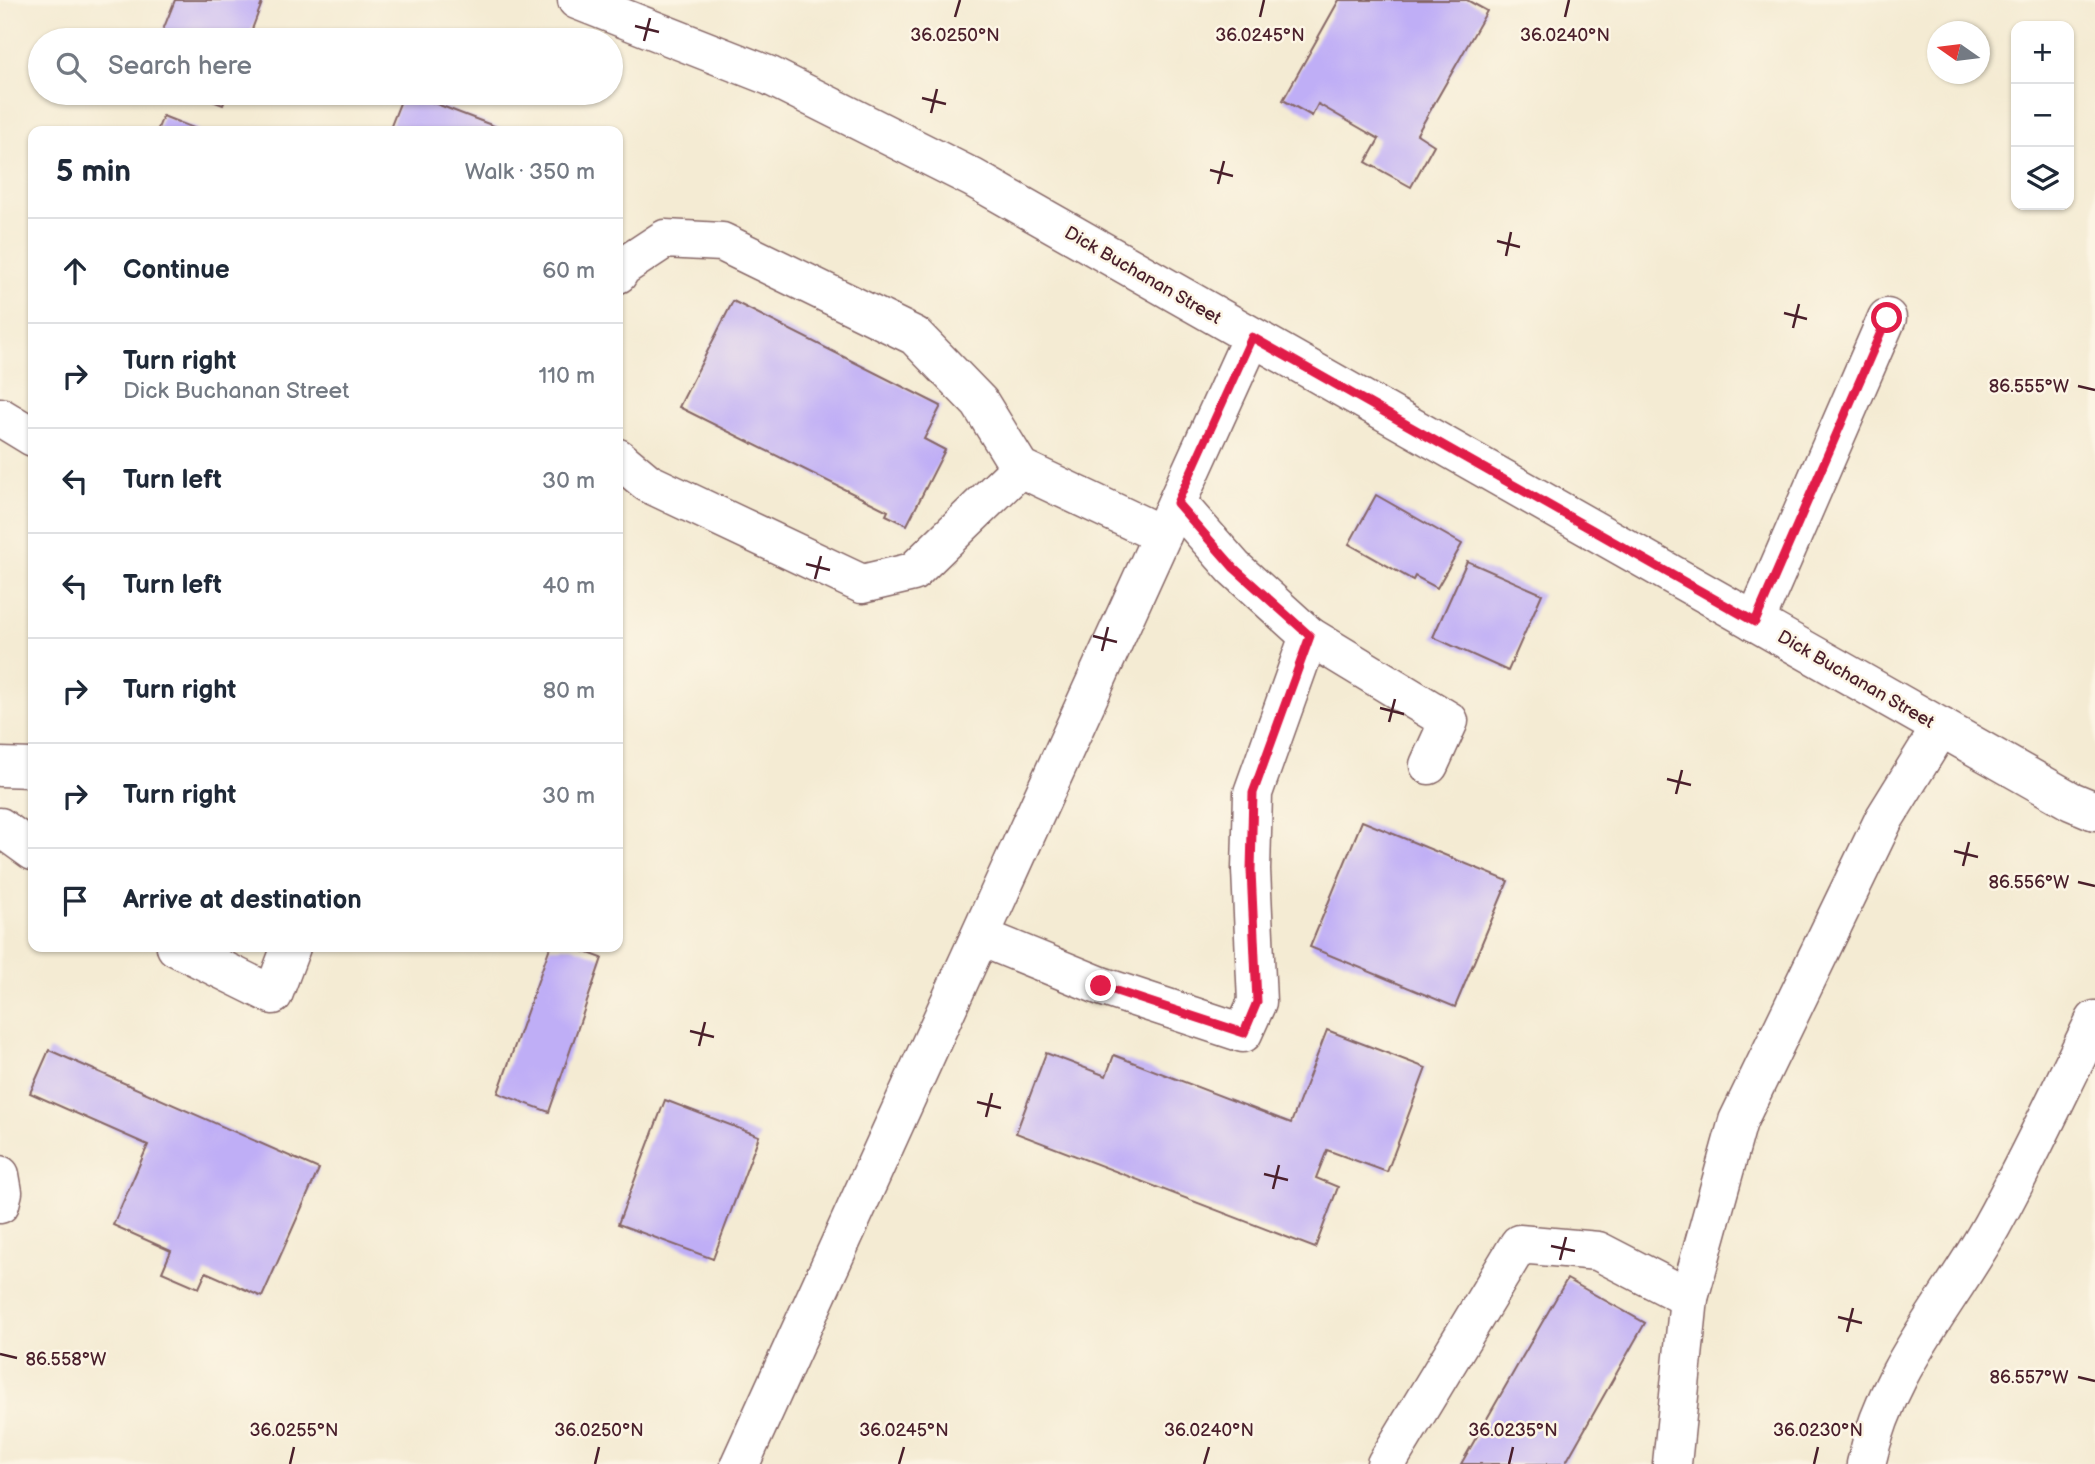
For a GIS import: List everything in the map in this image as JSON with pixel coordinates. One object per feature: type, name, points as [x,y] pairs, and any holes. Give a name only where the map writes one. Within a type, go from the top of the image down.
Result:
[{"type":"street","name":"Dick Buchanan Street","points":[[578,0],[770,76],[973,178],[2071,801],[2095,811]]},
{"type":"street","points":[[623,267],[665,239],[722,242],[915,336],[980,403],[1020,468],[1169,519],[1234,568],[1310,636],[1449,721],[1429,765]]},
{"type":"street","points":[[1755,622],[1887,318]]},
{"type":"street","points":[[740,1464],[1252,337]]},
{"type":"street","points":[[0,416],[28,433]]},
{"type":"street","points":[[623,462],[648,483],[862,584],[913,572],[1020,468]]},
{"type":"street","points":[[981,937],[1101,986],[1244,1033],[1257,1002],[1251,870],[1253,793],[1310,636]]},
{"type":"street","points":[[1672,1464],[1689,1298],[1738,1121],[1884,819],[1941,727]]},
{"type":"street","points":[[0,767],[28,768]]},
{"type":"street","points":[[0,827],[28,847]]},
{"type":"street","points":[[186,952],[273,995],[289,952]]},
{"type":"street","points":[[1866,1464],[1875,1424],[1913,1346],[1991,1226],[2095,1020]]},
{"type":"street","points":[[0,1175],[3,1192],[0,1205]]},
{"type":"street","points":[[1386,1464],[1519,1244],[1598,1251],[1689,1298]]},
{"type":"building","points":[[175,0],[263,0],[252,28],[164,28]]},
{"type":"building","points":[[1339,0],[1467,0],[1487,11],[1417,134],[1434,145],[1411,187],[1366,162],[1379,139],[1318,104],[1312,116],[1283,100]]},
{"type":"building","points":[[399,105],[439,105],[494,126],[391,126]]},
{"type":"building","points":[[163,116],[188,126],[159,126]]},
{"type":"building","points":[[733,301],[941,406],[924,439],[945,450],[907,525],[886,515],[888,511],[679,407]]},
{"type":"building","points":[[1376,495],[1462,544],[1437,588],[1415,576],[1413,580],[1349,544]]},
{"type":"building","points":[[1467,561],[1542,594],[1508,671],[1433,637]]},
{"type":"building","points":[[1362,821],[1508,881],[1455,1007],[1310,947]]},
{"type":"building","points":[[548,952],[586,952],[602,958],[549,1112],[498,1093]]},
{"type":"building","points":[[1327,1030],[1426,1068],[1387,1172],[1327,1150],[1316,1178],[1338,1187],[1315,1248],[1016,1133],[1046,1053],[1106,1076],[1114,1055],[1291,1123]]},
{"type":"building","points":[[49,1050],[319,1169],[262,1297],[206,1272],[199,1288],[162,1272],[171,1251],[113,1225],[148,1145],[30,1093]]},
{"type":"building","points":[[665,1100],[759,1136],[713,1259],[618,1224]]},
{"type":"building","points":[[1567,1279],[1645,1323],[1565,1464],[1461,1464]]},
{"type":"route","points":[[1101,986],[1244,1033],[1257,1002],[1251,870],[1253,793],[1310,636],[1234,568],[1177,503],[1252,337],[1755,622],[1887,318]]}]
